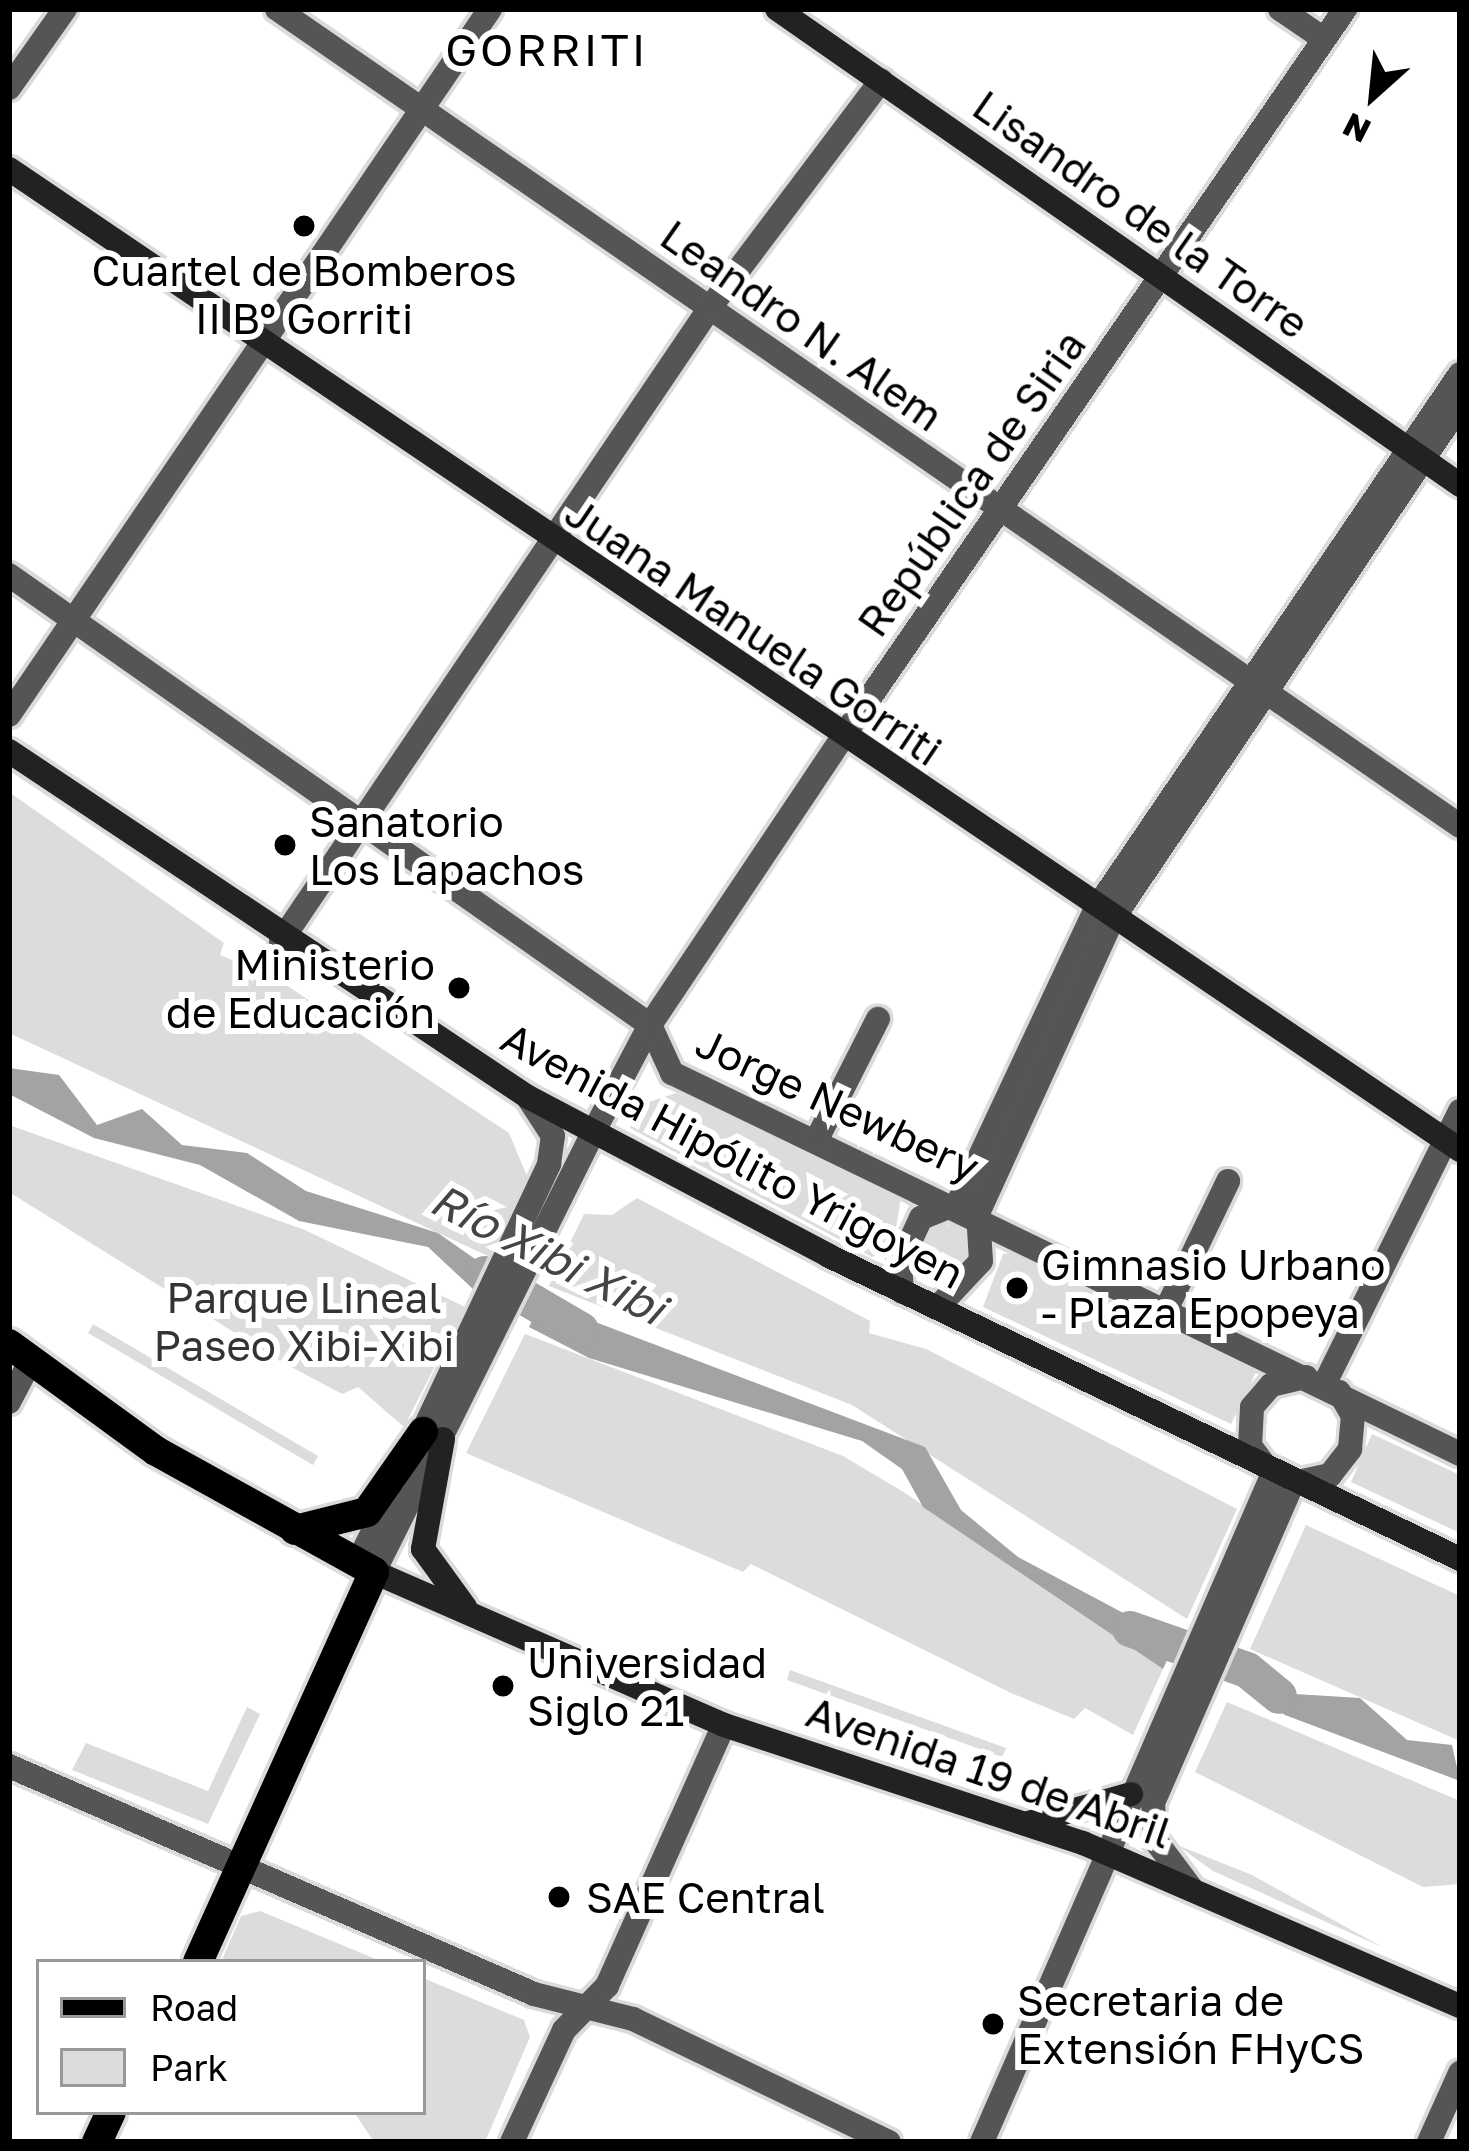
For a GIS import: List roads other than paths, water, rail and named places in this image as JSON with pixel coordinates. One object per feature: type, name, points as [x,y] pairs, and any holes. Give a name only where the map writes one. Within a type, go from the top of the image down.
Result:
[{"type":"main road","name":"Lisandro de la Torre","points":[[777,9],[1460,485]]},
{"type":"main road","name":"Juana Manuela Gorriti","points":[[9,169],[552,542],[1451,1144]]},
{"type":"main road","name":"Avenida Hipólito Yrigoyen","points":[[9,751],[280,941],[528,1097],[902,1292],[1460,1559]]},
{"type":"main road","points":[[19,1353],[293,1530],[366,1568],[232,1863],[180,1959]]},
{"type":"main road","points":[[293,1530],[367,1512],[433,1436]]},
{"type":"main road","points":[[433,1436],[423,1550],[476,1617]]},
{"type":"main road","name":"Avenida 19 de Abril","points":[[366,1568],[724,1724],[1028,1822],[1460,2006]]},
{"type":"main road","points":[[1028,1822],[1131,1794]]},
{"type":"main road","points":[[199,1959],[232,1863]]},
{"type":"street","points":[[9,88],[65,9]]},
{"type":"street","name":"Leandro N. Alem","points":[[278,9],[1460,826]]},
{"type":"street","points":[[9,715],[490,9]]},
{"type":"street","points":[[1280,9],[1324,39]]},
{"type":"street","name":"República de Siria","points":[[366,1568],[552,1187],[593,1133],[650,1025],[999,508],[1345,9]]},
{"type":"street","points":[[280,941],[709,309],[880,80]]},
{"type":"street","points":[[937,1308],[981,1261],[968,1208],[1104,914],[1414,453],[1460,374]]},
{"type":"street","points":[[1414,453],[1460,405]]},
{"type":"street","name":"Jorge Newbery","points":[[9,575],[650,1025],[672,1073],[968,1208],[1460,1454]]},
{"type":"street","points":[[816,1141],[878,1019]]},
{"type":"street","points":[[528,1097],[553,1136],[552,1187]]},
{"type":"street","points":[[1324,1385],[1451,1144],[1460,1111]]},
{"type":"street","points":[[1167,1308],[1228,1181]]},
{"type":"street","points":[[902,1292],[899,1263],[920,1218],[968,1208]]},
{"type":"street","points":[[9,1402],[19,1353]]},
{"type":"street","points":[[1281,1380],[1324,1385],[1353,1416],[1351,1449],[1330,1475],[1283,1478],[1250,1446],[1252,1407],[1281,1380]]},
{"type":"street","points":[[982,2142],[1131,1794],[1155,1762],[1283,1478]]},
{"type":"street","points":[[512,2142],[564,2030],[589,2010],[724,1724]]},
{"type":"street","points":[[1155,1762],[1151,1822],[1191,1888]]},
{"type":"street","points":[[9,1766],[589,2010],[633,2019],[889,2142]]},
{"type":"street","points":[[1429,2142],[1460,2073]]},
{"type":"waterway","points":[[485,1274],[581,1330]]},
{"type":"waterway","name":"Río Xibi Xibi","points":[[1130,1629],[1247,1670],[1279,1696]]},
{"type":"place","name":"Cuartel de Bomberos II Bº Gorriti","points":[[304,226]]},
{"type":"place","name":"Sanatorio Los Lapachos","points":[[285,845]]},
{"type":"place","name":"Ministerio de Educación","points":[[459,988]]},
{"type":"place","name":"Gimnasio Urbano - Plaza Epopeya","points":[[1017,1288]]},
{"type":"place","name":"Universidad Siglo 21","points":[[503,1686]]},
{"type":"place","name":"SAE Central","points":[[559,1897]]},
{"type":"place","name":"Secretaria de Extensión FHyCS","points":[[993,2024]]},
{"type":"district","name":"GORRITI","points":[[547,50]]},
{"type":"park label","name":"Parque Lineal Paseo Xibi-Xibi","points":[[304,1321]]}]
